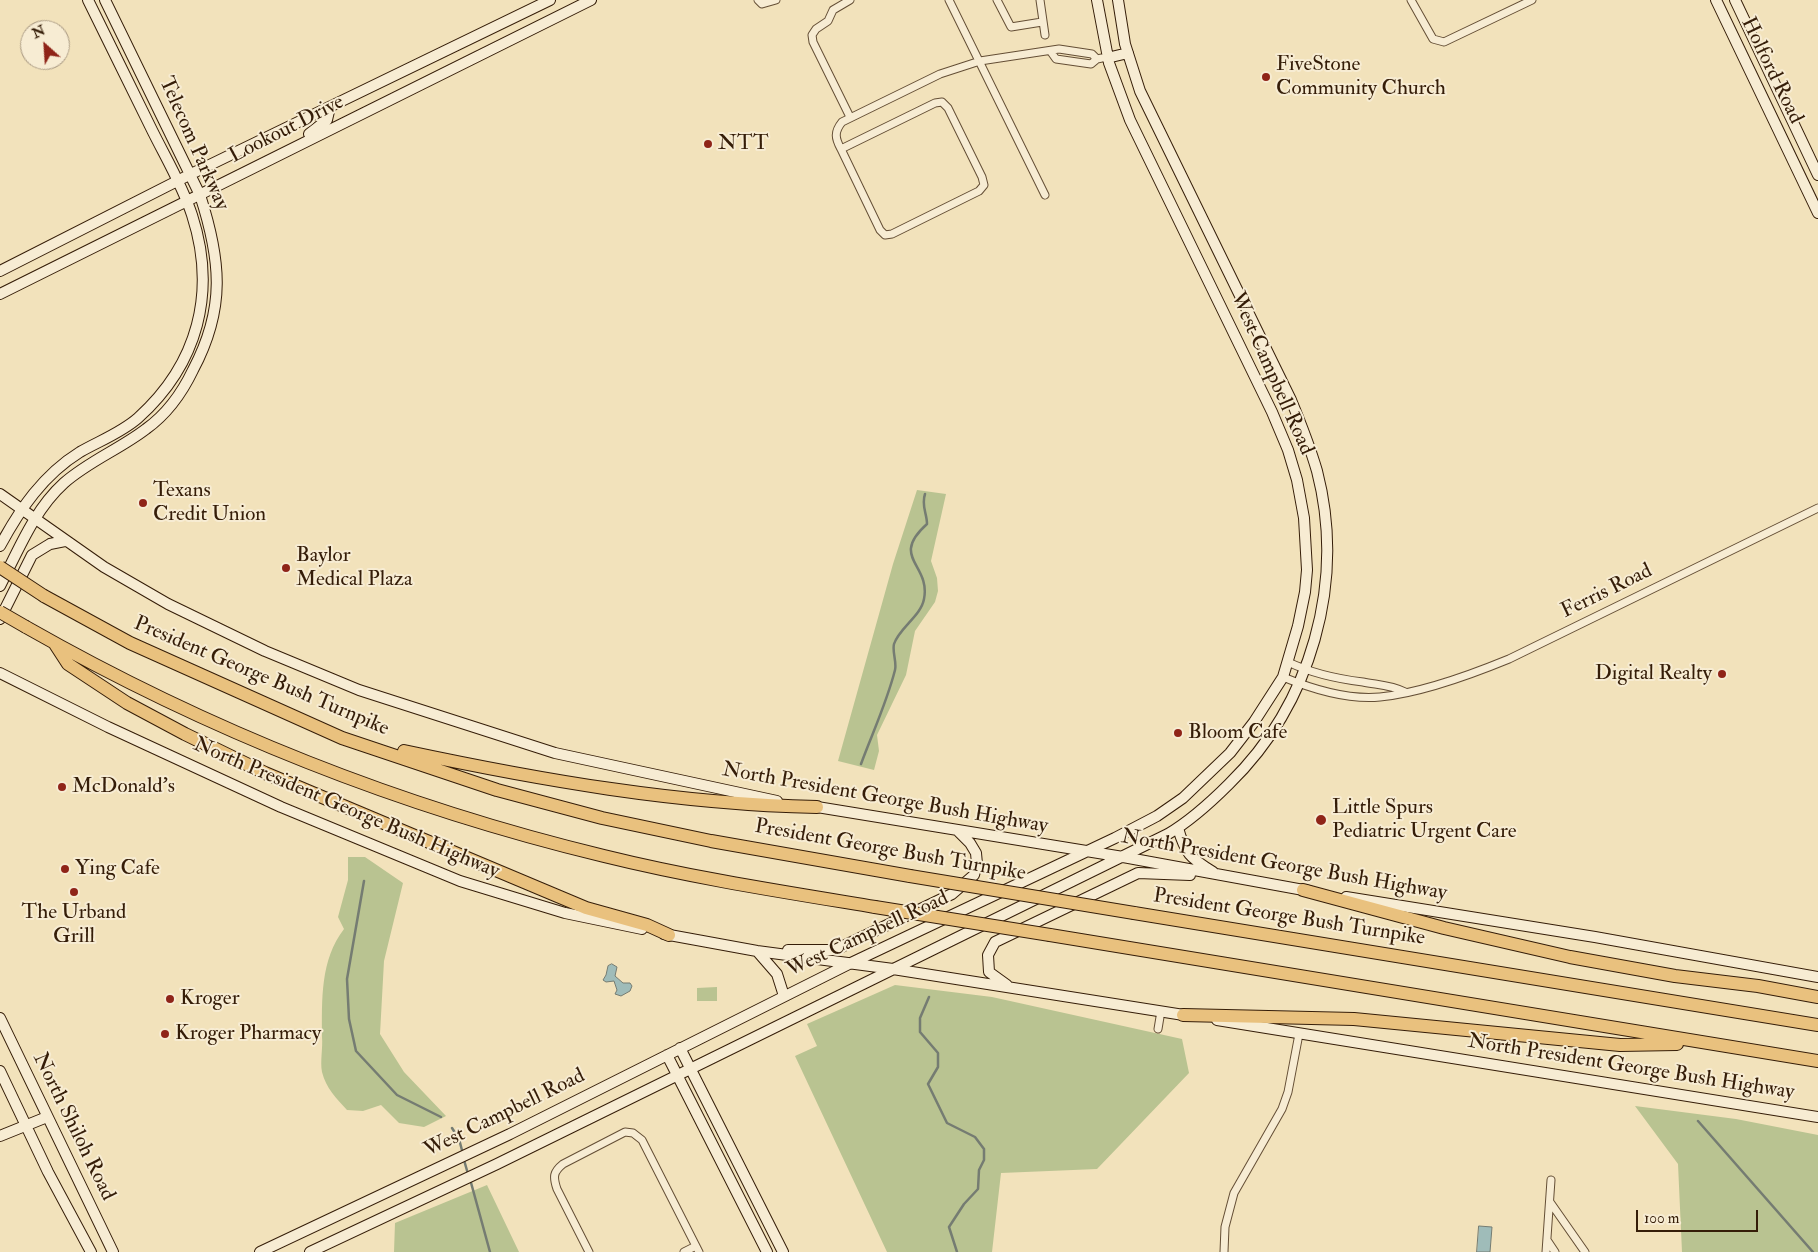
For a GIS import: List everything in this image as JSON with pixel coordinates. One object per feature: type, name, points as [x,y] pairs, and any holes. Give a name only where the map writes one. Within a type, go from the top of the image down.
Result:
[{"type":"highway","name":"President George Bush Turnpike","points":[[0,567],[44,596],[130,643],[342,738],[497,790],[602,818],[711,841],[910,876],[1818,1026]]},
{"type":"highway","points":[[0,612],[139,687],[237,733],[348,778],[454,815],[577,850],[644,866],[875,907],[1818,1061]]},
{"type":"highway","points":[[53,642],[68,664],[128,703],[184,734],[265,773],[586,908],[647,925],[669,935]]},
{"type":"highway","points":[[342,738],[508,773],[589,787],[759,806],[817,807]]},
{"type":"highway","points":[[1303,890],[1444,928],[1570,957],[1675,976],[1758,986],[1818,997]]},
{"type":"highway","points":[[1183,1015],[1354,1019],[1620,1046],[1705,1043]]},
{"type":"main road","name":"Telecom Parkway","points":[[0,546],[20,508],[62,464],[136,419],[170,386],[192,343],[200,317],[203,271],[196,228],[187,201],[88,0]]},
{"type":"main road","name":"Telecom Parkway","points":[[0,586],[35,519],[64,484],[84,468],[148,428],[181,393],[209,338],[216,300],[214,250],[209,223],[200,195],[105,0]]},
{"type":"main road","name":"Lookout Drive","points":[[0,271],[191,174],[550,0]]},
{"type":"main road","name":"Lookout Drive","points":[[0,294],[591,0]]},
{"type":"main road","name":"West Campbell Road","points":[[260,1252],[488,1144],[851,963],[1140,826],[1183,798],[1239,743],[1283,677],[1306,592],[1307,570],[1301,501],[1288,450],[1272,412],[1130,120],[1102,58],[1097,0]]},
{"type":"main road","name":"West Campbell Road","points":[[310,1252],[497,1164],[689,1067],[1123,857],[1178,828],[1219,794],[1254,758],[1280,722],[1300,684],[1305,670],[1318,625],[1326,574],[1327,551],[1317,473],[1308,439],[1291,400],[1140,91],[1128,52],[1118,0]]},
{"type":"main road","name":"Holford Road","points":[[1716,0],[1818,213]]},
{"type":"main road","name":"Holford Road","points":[[1735,0],[1818,175]]},
{"type":"main road","points":[[1102,58],[1128,52]]},
{"type":"main road","points":[[291,149],[327,120],[330,107]]},
{"type":"main road","points":[[170,386],[181,393]]},
{"type":"main road","name":"North President George Bush Highway","points":[[0,494],[106,569],[168,604],[265,650],[359,690],[556,753],[750,796],[1123,857],[1303,890],[1595,937],[1818,977]]},
{"type":"main road","points":[[0,619],[32,555],[50,544],[65,541]]},
{"type":"main road","name":"North President George Bush Highway","points":[[0,673],[108,727],[281,807],[460,881],[557,911],[756,951],[892,969],[1499,1064],[1818,1118]]},
{"type":"main road","points":[[1178,828],[1183,847],[1189,856],[1218,875]]},
{"type":"main road","points":[[756,951],[835,950],[952,894],[974,875],[977,864],[976,853],[970,843],[958,831]]},
{"type":"main road","points":[[1014,989],[996,979],[989,972],[988,955],[995,942],[1138,873],[1218,875]]},
{"type":"main road","points":[[756,951],[777,974],[784,996]]},
{"type":"main road","name":"North Shiloh Road","points":[[0,1018],[113,1252]]},
{"type":"main road","points":[[680,1048],[767,1224],[783,1252]]},
{"type":"main road","points":[[667,1054],[767,1252]]},
{"type":"main road","name":"North Shiloh Road","points":[[0,1071],[48,1172],[91,1252]]},
{"type":"main road","points":[[0,1136],[47,1117]]},
{"type":"main road","points":[[741,1201],[756,1218],[767,1224]]},
{"type":"main road","points":[[282,1252],[285,1240]]},
{"type":"street","points":[[758,0],[762,4],[776,0]]},
{"type":"street","points":[[850,0],[833,10],[828,22],[816,29],[812,36],[813,42],[850,117]]},
{"type":"street","points":[[949,0],[1045,195]]},
{"type":"street","points":[[997,0],[1011,27],[1042,22]]},
{"type":"street","points":[[1040,0],[1045,36]]},
{"type":"street","points":[[1411,0],[1433,39],[1444,42],[1532,0]]},
{"type":"street","points":[[841,149],[935,103],[942,102],[948,108],[982,177],[984,185],[979,191],[970,196],[892,234],[884,235],[841,149],[836,138],[836,130],[842,122],[940,74],[980,61],[1038,51],[1051,52],[1059,49],[1092,54],[1102,58]]},
{"type":"street","points":[[1051,52],[1056,59],[1079,63],[1090,64],[1102,58]]},
{"type":"street","points":[[1079,63],[1081,52]]},
{"type":"street","name":"Ferris Road","points":[[1283,677],[1324,691],[1380,697],[1469,674],[1509,659],[1818,508]]},
{"type":"street","points":[[1288,662],[1305,670],[1391,686],[1405,692]]},
{"type":"street","points":[[1158,1029],[1161,1011]]},
{"type":"street","points":[[1224,1252],[1225,1227],[1234,1193],[1282,1109],[1288,1092],[1299,1034]]},
{"type":"street","points":[[589,1252],[554,1178],[556,1170],[563,1164],[625,1132],[633,1133],[642,1140],[697,1249],[684,1252]]},
{"type":"street","points":[[1546,1252],[1552,1180]]},
{"type":"street","points":[[1550,1202],[1586,1252]]},
{"type":"street","points":[[1547,1240],[1555,1252]]},
{"type":"green space","points":[[917,490],[946,494],[931,561],[937,578],[938,591],[935,602],[915,631],[906,675],[877,735],[879,751],[874,770],[838,761],[893,564]]},
{"type":"green space","points":[[348,857],[365,857],[403,883],[384,961],[380,1034],[404,1072],[446,1116],[424,1127],[399,1123],[381,1105],[363,1111],[347,1110],[329,1088],[322,1072],[324,981],[330,954],[344,929],[338,917],[348,880]]},
{"type":"green space","points":[[895,985],[992,997],[1182,1039],[1189,1073],[1097,1169],[1001,1173],[992,1252],[887,1252],[795,1056],[817,1046],[807,1024]]},
{"type":"green space","points":[[717,987],[717,1001],[697,1001],[697,988]]},
{"type":"green space","points":[[1635,1106],[1736,1119],[1818,1135],[1818,1252],[1682,1252],[1678,1164]]},
{"type":"green space","points":[[487,1185],[519,1252],[394,1252],[395,1223]]},
{"type":"water","points":[[612,964],[617,967],[615,976],[623,983],[630,983],[632,986],[630,991],[621,996],[615,994],[617,990],[614,981],[606,982],[603,980],[608,966]]},
{"type":"water","points":[[1479,1226],[1492,1227],[1490,1252],[1477,1252]]},
{"type":"waterway","points":[[861,764],[892,682],[895,670],[894,644],[900,633],[919,611],[924,599],[925,587],[911,553],[911,545],[927,524],[924,502],[925,494]]},
{"type":"waterway","points":[[364,881],[347,979],[349,1019],[356,1051],[397,1095],[441,1117]]},
{"type":"waterway","points":[[929,997],[920,1018],[920,1032],[938,1053],[938,1067],[928,1084],[947,1123],[975,1137],[984,1149],[984,1160],[979,1170],[978,1189],[964,1204],[949,1227],[957,1252]]},
{"type":"waterway","points":[[1698,1121],[1813,1252]]},
{"type":"waterway","points":[[452,1128],[459,1139],[463,1154]]},
{"type":"waterway","points":[[464,1160],[468,1174]]},
{"type":"waterway","points":[[470,1179],[490,1252]]},
{"type":"place","name":"FiveStone Community Church","points":[[1266,77]]},
{"type":"place","name":"NTT","points":[[708,144]]},
{"type":"place","name":"Texans Credit Union","points":[[143,503]]},
{"type":"place","name":"Baylor Medical Plaza","points":[[286,568]]},
{"type":"place","name":"Digital Realty","points":[[1722,674]]},
{"type":"place","name":"Bloom Cafe","points":[[1178,733]]},
{"type":"place","name":"McDonald's","points":[[62,787]]},
{"type":"place","name":"Little Spurs Pediatric Urgent Care","points":[[1321,820]]},
{"type":"place","name":"Ying Cafe","points":[[65,869]]},
{"type":"place","name":"The Urband Grill","points":[[74,892]]},
{"type":"place","name":"Kroger","points":[[170,999]]},
{"type":"place","name":"Kroger Pharmacy","points":[[165,1034]]}]
